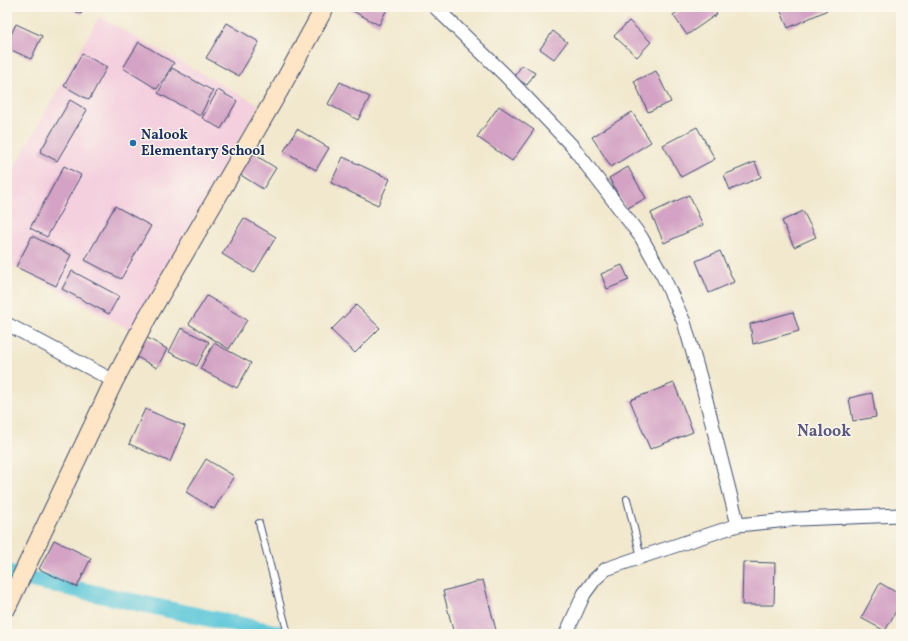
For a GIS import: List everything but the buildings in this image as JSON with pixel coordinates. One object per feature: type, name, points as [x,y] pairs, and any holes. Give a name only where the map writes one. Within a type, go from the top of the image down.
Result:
[{"type":"street","points":[[7,607],[114,381],[148,316],[268,109],[325,7]]},
{"type":"street","points":[[435,7],[505,75],[573,147],[641,237],[663,276],[684,322],[702,384],[738,525]]},
{"type":"street","points":[[7,324],[114,381]]},
{"type":"street","points":[[566,634],[584,594],[595,579],[606,569],[738,525],[798,519],[901,515]]},
{"type":"lane","points":[[627,499],[641,557]]},
{"type":"lane","points":[[259,523],[288,634]]},
{"type":"shaded area","name":"Nalook Elementary School","points":[[99,17],[259,105],[132,331],[7,262],[7,181]]},
{"type":"waterway","points":[[7,573],[12,574]]},
{"type":"waterway","points":[[29,579],[281,634]]},
{"type":"place","name":"Nalook Elementary School","points":[[133,143]]},
{"type":"district","name":"Nalook","points":[[824,432]]}]
